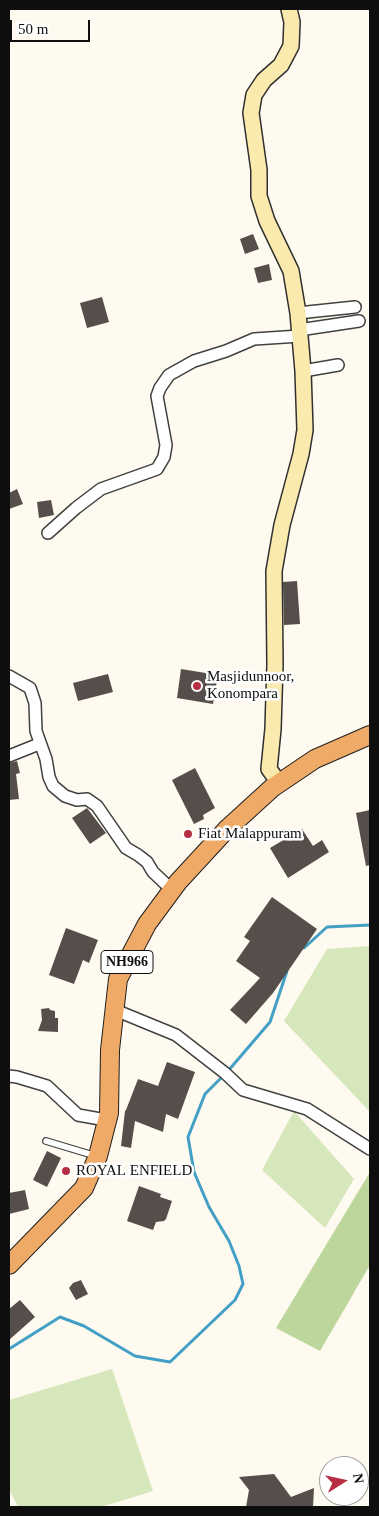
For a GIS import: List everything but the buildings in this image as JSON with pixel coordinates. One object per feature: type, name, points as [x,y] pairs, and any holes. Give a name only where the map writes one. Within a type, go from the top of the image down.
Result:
[{"type":"highway","name":"NH966","points":[[9,1265],[84,1188],[98,1156],[109,1113],[110,1050],[118,980],[147,924],[172,890],[272,781],[370,735]]},
{"type":"main road","points":[[272,781],[275,672],[274,571],[282,525],[302,454],[304,430],[303,371],[298,313],[291,271],[267,221],[259,196],[260,170],[250,113],[254,95],[264,80],[281,65],[292,46],[292,22],[289,9]]},
{"type":"street","points":[[298,313],[354,306]]},
{"type":"street","points":[[48,533],[101,489],[157,469],[164,457],[166,445],[157,396],[169,375],[194,361],[226,351],[254,339],[300,333],[359,321]]},
{"type":"street","points":[[303,371],[338,365]]},
{"type":"street","points":[[9,676],[30,688],[35,704],[36,731],[39,744],[46,759],[49,777],[54,786],[65,796],[77,800],[87,799],[97,806],[126,848],[147,862],[156,876],[172,890]]},
{"type":"street","points":[[9,756],[39,744]]},
{"type":"street","points":[[115,1010],[176,1035],[243,1090],[307,1109],[370,1149]]},
{"type":"street","points":[[9,1076],[17,1076],[46,1086],[78,1114],[106,1120]]},
{"type":"lane","points":[[46,1141],[98,1156]]},
{"type":"green space","points":[[370,946],[370,1112],[284,1021],[327,949]]},
{"type":"green space","points":[[294,1111],[354,1179],[325,1228],[262,1170]]},
{"type":"green space","points":[[370,1172],[370,1265],[320,1351],[276,1328]]},
{"type":"green space","points":[[112,1369],[153,1491],[101,1507],[18,1507],[9,1489],[9,1400]]},
{"type":"waterway","points":[[304,948],[327,927],[370,925]]},
{"type":"waterway","points":[[228,1071],[270,1022],[287,971]]},
{"type":"waterway","points":[[9,1349],[60,1317],[84,1326],[135,1356],[170,1362],[235,1300],[243,1284],[239,1266],[229,1241],[209,1207],[194,1172],[188,1137],[205,1094],[223,1076]]},
{"type":"place","name":"Masjidunnoor, Konompara","points":[[197,686]]},
{"type":"place","name":"Fiat Malappuram","points":[[188,834]]},
{"type":"place","name":"ROYAL ENFIELD","points":[[66,1171]]}]
